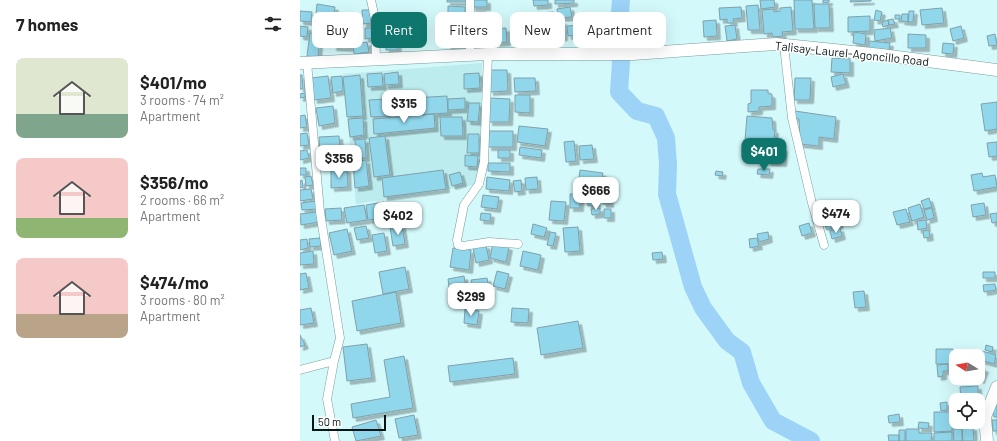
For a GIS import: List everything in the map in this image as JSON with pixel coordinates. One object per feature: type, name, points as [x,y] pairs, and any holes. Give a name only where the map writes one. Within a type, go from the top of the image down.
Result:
[{"type":"main road","name":"Talisay-Laurel-Agoncillo Road","points":[[304,62],[470,54],[608,55],[784,45],[882,55],[997,70]]},
{"type":"main road","points":[[986,441],[985,417],[997,387]]},
{"type":"street","points":[[371,0],[375,19],[376,59]]},
{"type":"street","points":[[470,0],[470,54]]},
{"type":"street","points":[[784,45],[792,118],[812,203],[824,245]]},
{"type":"street","points":[[488,54],[484,162],[479,184],[464,206],[457,240],[458,245],[463,246],[489,242],[518,244]]},
{"type":"street","points":[[304,62],[320,212],[340,338],[327,400],[335,441]]},
{"type":"street","points":[[300,370],[334,361]]},
{"type":"shaded area","points":[[482,63],[480,170],[474,185],[356,204],[343,74]]},
{"type":"building","points":[[447,0],[467,0],[467,2],[447,2]]},
{"type":"building","points":[[472,0],[487,0],[487,7],[472,7]]},
{"type":"building","points":[[533,0],[548,0],[548,5],[534,6]]},
{"type":"building","points":[[555,0],[574,0],[574,3],[555,4]]},
{"type":"building","points":[[760,0],[774,0],[775,7],[761,9]]},
{"type":"building","points":[[794,0],[812,0],[814,29],[795,29]]},
{"type":"building","points":[[823,0],[829,0],[829,2],[823,3]]},
{"type":"building","points":[[851,0],[871,0],[871,1],[850,2]]},
{"type":"building","points":[[317,4],[335,7],[334,12],[316,12]]},
{"type":"building","points":[[814,4],[829,4],[830,28],[815,28]]},
{"type":"building","points":[[758,5],[760,30],[748,30],[746,6]]},
{"type":"building","points":[[448,6],[465,7],[465,12],[448,12]]},
{"type":"building","points":[[570,7],[572,17],[565,18],[565,12],[557,12],[557,9]]},
{"type":"building","points":[[741,7],[742,18],[733,19],[734,23],[727,23],[727,19],[720,20],[719,8]]},
{"type":"building","points":[[791,7],[793,31],[782,32],[783,36],[773,37],[772,33],[764,34],[762,10],[774,9],[774,12],[780,11],[780,8]]},
{"type":"building","points":[[942,8],[944,23],[922,25],[920,10]]},
{"type":"building","points":[[362,10],[370,10],[371,23],[363,24]]},
{"type":"building","points":[[876,10],[882,12],[880,21],[874,20]]},
{"type":"building","points":[[300,11],[312,12],[311,22],[300,21]]},
{"type":"building","points":[[909,11],[914,11],[913,22],[908,22]]},
{"type":"building","points":[[902,14],[908,14],[908,22],[901,21]]},
{"type":"building","points":[[895,15],[900,15],[900,19],[895,19]]},
{"type":"building","points":[[870,16],[870,31],[848,32],[848,17]]},
{"type":"building","points":[[893,19],[895,24],[889,25],[888,20]]},
{"type":"building","points":[[716,20],[717,36],[704,37],[703,21]]},
{"type":"building","points":[[888,20],[889,25],[883,27],[882,22]]},
{"type":"building","points":[[735,25],[737,39],[727,41],[725,26]]},
{"type":"building","points":[[300,26],[308,27],[307,37],[300,36]]},
{"type":"building","points":[[567,26],[573,26],[573,36],[568,36]]},
{"type":"building","points":[[961,26],[964,38],[953,41],[950,29]]},
{"type":"building","points":[[365,28],[371,28],[371,38],[365,39]]},
{"type":"building","points":[[502,28],[506,28],[507,42],[502,42]]},
{"type":"building","points":[[890,28],[892,38],[875,41],[874,30]]},
{"type":"building","points":[[854,32],[866,34],[865,45],[853,43]]},
{"type":"building","points":[[310,33],[312,33],[312,48],[319,48],[318,57],[307,56]]},
{"type":"building","points":[[908,34],[926,35],[926,48],[908,48]]},
{"type":"building","points":[[995,34],[997,45],[989,46],[987,36]]},
{"type":"building","points":[[869,41],[890,43],[889,50],[869,49]]},
{"type":"building","points":[[367,42],[369,52],[354,54],[353,48],[363,48],[363,43]]},
{"type":"building","points":[[943,43],[954,44],[953,54],[942,53]]},
{"type":"building","points":[[386,48],[398,48],[398,50],[386,50]]},
{"type":"building","points":[[832,58],[850,59],[850,73],[831,72]]},
{"type":"building","points":[[489,70],[507,70],[508,91],[490,92]]},
{"type":"building","points":[[398,72],[399,84],[385,85],[384,74]]},
{"type":"building","points":[[382,73],[383,86],[368,87],[367,74]]},
{"type":"building","points":[[479,73],[480,88],[464,89],[464,74]]},
{"type":"building","points":[[843,74],[846,84],[833,87],[831,77]]},
{"type":"building","points":[[300,75],[302,75],[303,89],[300,89]]},
{"type":"building","points":[[360,75],[363,116],[347,117],[343,77]]},
{"type":"building","points":[[328,76],[331,98],[314,100],[311,78]]},
{"type":"building","points":[[342,76],[343,91],[333,93],[331,77]]},
{"type":"building","points":[[514,78],[535,78],[536,91],[515,92]]},
{"type":"building","points":[[795,78],[811,78],[810,100],[794,100]]},
{"type":"building","points":[[751,90],[768,90],[768,93],[772,95],[772,106],[759,107],[759,111],[748,112],[748,104],[751,103]]},
{"type":"building","points":[[305,93],[305,97],[300,98],[300,94]]},
{"type":"building","points":[[515,95],[530,95],[530,113],[515,112]]},
{"type":"building","points":[[447,96],[448,113],[395,116],[394,99]]},
{"type":"building","points":[[465,98],[465,109],[448,110],[448,99]]},
{"type":"building","points":[[490,98],[510,99],[509,122],[489,122]]},
{"type":"building","points":[[386,99],[387,116],[371,117],[369,100]]},
{"type":"building","points":[[997,102],[997,129],[985,131],[981,104]]},
{"type":"building","points":[[469,103],[480,103],[478,122],[467,121]]},
{"type":"building","points":[[333,106],[335,123],[319,126],[316,108]]},
{"type":"building","points":[[795,111],[836,117],[834,139],[819,137],[819,146],[800,144],[799,119],[794,118]]},
{"type":"building","points":[[434,114],[435,128],[374,134],[373,119]]},
{"type":"building","points":[[305,115],[307,127],[300,128],[300,116]]},
{"type":"building","points":[[747,116],[772,118],[773,130],[775,130],[774,142],[745,140]]},
{"type":"building","points":[[440,117],[462,117],[463,136],[441,136]]},
{"type":"building","points":[[363,118],[364,135],[350,137],[348,119]]},
{"type":"building","points":[[519,126],[548,129],[545,146],[517,142]]},
{"type":"building","points":[[489,131],[513,131],[513,147],[488,147]]},
{"type":"building","points":[[307,133],[309,145],[300,146],[300,134]]},
{"type":"building","points":[[468,134],[479,134],[479,153],[467,153]]},
{"type":"building","points":[[339,136],[340,150],[320,152],[319,137]]},
{"type":"building","points":[[385,136],[390,175],[374,177],[369,138]]},
{"type":"building","points":[[365,139],[366,158],[356,158],[355,140]]},
{"type":"building","points":[[574,141],[576,161],[566,162],[564,142]]},
{"type":"building","points":[[997,142],[997,156],[989,157],[987,143]]},
{"type":"building","points":[[592,145],[594,159],[580,160],[579,146]]},
{"type":"building","points":[[520,147],[542,150],[541,158],[519,155]]},
{"type":"building","points":[[768,147],[784,148],[783,163],[767,162]]},
{"type":"building","points":[[307,150],[309,158],[300,160],[300,151]]},
{"type":"building","points":[[498,150],[510,150],[510,158],[498,158]]},
{"type":"building","points":[[345,153],[346,162],[327,165],[326,156]]},
{"type":"building","points":[[465,155],[478,156],[477,167],[465,166]]},
{"type":"building","points":[[366,160],[369,186],[355,188],[353,162]]},
{"type":"building","points":[[488,163],[510,163],[510,172],[488,171]]},
{"type":"building","points":[[300,168],[306,168],[306,175],[300,175]]},
{"type":"building","points":[[347,169],[348,187],[331,188],[331,170]]},
{"type":"building","points":[[758,169],[770,169],[769,175],[757,174]]},
{"type":"building","points":[[443,170],[446,189],[384,197],[382,178]]},
{"type":"building","points":[[580,170],[603,173],[600,188],[578,185]]},
{"type":"building","points":[[716,171],[723,172],[722,176],[715,175]]},
{"type":"building","points":[[460,172],[463,183],[452,186],[449,175]]},
{"type":"building","points":[[982,173],[983,177],[995,175],[997,187],[974,191],[971,175]]},
{"type":"building","points":[[311,176],[313,185],[306,186],[305,177]]},
{"type":"building","points":[[487,177],[510,180],[509,191],[486,189]]},
{"type":"building","points":[[537,177],[538,189],[526,190],[525,178]]},
{"type":"building","points":[[302,180],[303,187],[300,188],[300,181]]},
{"type":"building","points":[[521,180],[522,191],[515,192],[513,181]]},
{"type":"building","points":[[311,189],[313,199],[300,201],[300,190]]},
{"type":"building","points":[[570,194],[580,194],[580,208],[570,208]]},
{"type":"building","points":[[483,195],[499,197],[497,209],[481,207]]},
{"type":"building","points":[[602,195],[610,195],[610,204],[603,204]]},
{"type":"building","points":[[596,196],[597,205],[588,206],[587,197]]},
{"type":"building","points":[[929,198],[932,207],[924,209],[921,201]]},
{"type":"building","points":[[316,201],[317,209],[302,210],[301,203]]},
{"type":"building","points":[[551,201],[566,202],[564,221],[549,220]]},
{"type":"building","points":[[384,202],[387,218],[368,220],[366,205]]},
{"type":"building","points":[[984,203],[986,215],[973,217],[971,205]]},
{"type":"building","points":[[920,204],[924,217],[912,221],[908,208]]},
{"type":"building","points":[[364,205],[367,220],[347,223],[344,208]]},
{"type":"building","points":[[341,208],[342,220],[326,221],[325,209]]},
{"type":"building","points":[[600,208],[600,214],[592,215],[591,209]]},
{"type":"building","points":[[932,208],[934,218],[927,220],[924,210]]},
{"type":"building","points":[[604,209],[611,209],[611,218],[604,218]]},
{"type":"building","points":[[906,209],[910,222],[897,225],[893,212]]},
{"type":"building","points":[[400,210],[402,218],[392,220],[390,212]]},
{"type":"building","points":[[835,211],[840,225],[827,230],[821,216]]},
{"type":"building","points":[[317,212],[319,222],[301,225],[300,214]]},
{"type":"building","points":[[481,213],[491,214],[490,221],[480,220]]},
{"type":"building","points":[[997,213],[997,222],[992,223],[990,214]]},
{"type":"building","points":[[926,220],[927,228],[918,230],[917,221]]},
{"type":"building","points":[[809,223],[812,233],[802,236],[799,226]]},
{"type":"building","points":[[533,224],[547,228],[544,237],[531,234]]},
{"type":"building","points":[[402,225],[405,244],[393,246],[390,227]]},
{"type":"building","points":[[366,226],[369,238],[357,240],[354,228]]},
{"type":"building","points":[[578,227],[580,251],[565,252],[563,228]]},
{"type":"building","points":[[840,228],[842,236],[832,239],[830,231]]},
{"type":"building","points":[[347,229],[352,251],[334,255],[329,233]]},
{"type":"building","points":[[929,230],[930,237],[924,238],[923,231]]},
{"type":"building","points":[[550,232],[556,233],[553,246],[547,245]]},
{"type":"building","points":[[768,232],[769,239],[759,242],[757,234]]},
{"type":"building","points":[[384,233],[387,251],[375,253],[372,235]]},
{"type":"building","points":[[320,238],[321,246],[310,247],[309,239]]},
{"type":"building","points":[[757,238],[759,246],[750,248],[749,239]]},
{"type":"building","points":[[307,239],[308,248],[300,250],[300,240]]},
{"type":"building","points":[[493,243],[509,247],[506,262],[490,258]]},
{"type":"building","points":[[486,245],[489,260],[476,263],[473,248]]},
{"type":"building","points":[[453,248],[471,250],[469,270],[450,267]]},
{"type":"building","points":[[313,251],[314,264],[300,265],[300,253]]},
{"type":"building","points":[[523,251],[541,255],[538,270],[520,266]]},
{"type":"building","points":[[662,252],[663,259],[653,260],[652,253]]},
{"type":"building","points":[[405,267],[409,289],[383,294],[379,272]]},
{"type":"building","points":[[497,271],[509,274],[505,289],[493,286]]},
{"type":"building","points":[[983,272],[995,272],[995,278],[983,278]]},
{"type":"building","points":[[306,273],[309,288],[300,290],[300,274]]},
{"type":"building","points":[[464,276],[468,300],[451,302],[448,279]]},
{"type":"building","points":[[487,278],[490,293],[473,296],[471,280]]},
{"type":"building","points":[[995,284],[996,290],[984,292],[983,285]]},
{"type":"building","points":[[864,291],[866,307],[855,308],[853,292]]},
{"type":"building","points":[[396,292],[401,323],[357,331],[352,301]]},
{"type":"building","points":[[311,308],[314,323],[300,325],[300,310]]},
{"type":"building","points":[[512,308],[529,309],[528,323],[511,322]]},
{"type":"building","points":[[465,309],[479,311],[477,325],[464,323]]},
{"type":"building","points":[[578,321],[583,348],[541,355],[537,328]]},
{"type":"building","points":[[300,335],[305,345],[300,347]]},
{"type":"building","points":[[367,344],[372,378],[347,381],[343,347]]},
{"type":"building","points":[[986,345],[993,347],[992,352],[985,350]]},
{"type":"building","points":[[936,349],[949,349],[949,364],[936,364]]},
{"type":"building","points":[[985,352],[996,355],[994,364],[985,361]]},
{"type":"building","points":[[404,356],[413,408],[353,418],[351,404],[390,397],[384,360]]},
{"type":"building","points":[[513,358],[515,374],[450,382],[448,366]]},
{"type":"building","points":[[948,364],[948,371],[943,371],[943,376],[938,377],[937,365]]},
{"type":"building","points":[[978,386],[978,393],[960,393],[960,387]]},
{"type":"building","points":[[947,402],[947,410],[941,411],[940,403]]},
{"type":"building","points":[[993,406],[997,406],[997,417],[994,417]]},
{"type":"building","points":[[934,412],[949,412],[949,429],[952,429],[952,431],[934,432]]},
{"type":"building","points":[[899,414],[900,422],[889,423],[888,416]]},
{"type":"building","points":[[414,415],[418,435],[399,438],[395,419]]},
{"type":"building","points":[[376,420],[381,436],[356,441],[352,427]]},
{"type":"building","points":[[992,420],[997,420],[997,431],[993,431]]},
{"type":"building","points":[[919,422],[929,423],[928,429],[918,428]]},
{"type":"building","points":[[906,429],[919,429],[919,433],[932,433],[931,441],[906,441]]},
{"type":"building","points":[[953,429],[962,429],[962,441],[954,441]]},
{"type":"building","points":[[962,429],[973,429],[974,441],[963,441]]},
{"type":"building","points":[[899,430],[905,430],[905,441],[899,441]]},
{"type":"building","points":[[952,432],[952,441],[934,441],[934,433]]},
{"type":"building","points":[[888,435],[899,435],[899,441],[889,441]]},
{"type":"waterway","points":[[621,0],[618,37],[621,62],[619,92],[637,111],[656,116],[666,138],[668,164],[667,194],[693,287],[703,308],[727,341],[742,352],[751,383],[773,421],[811,441]]}]
